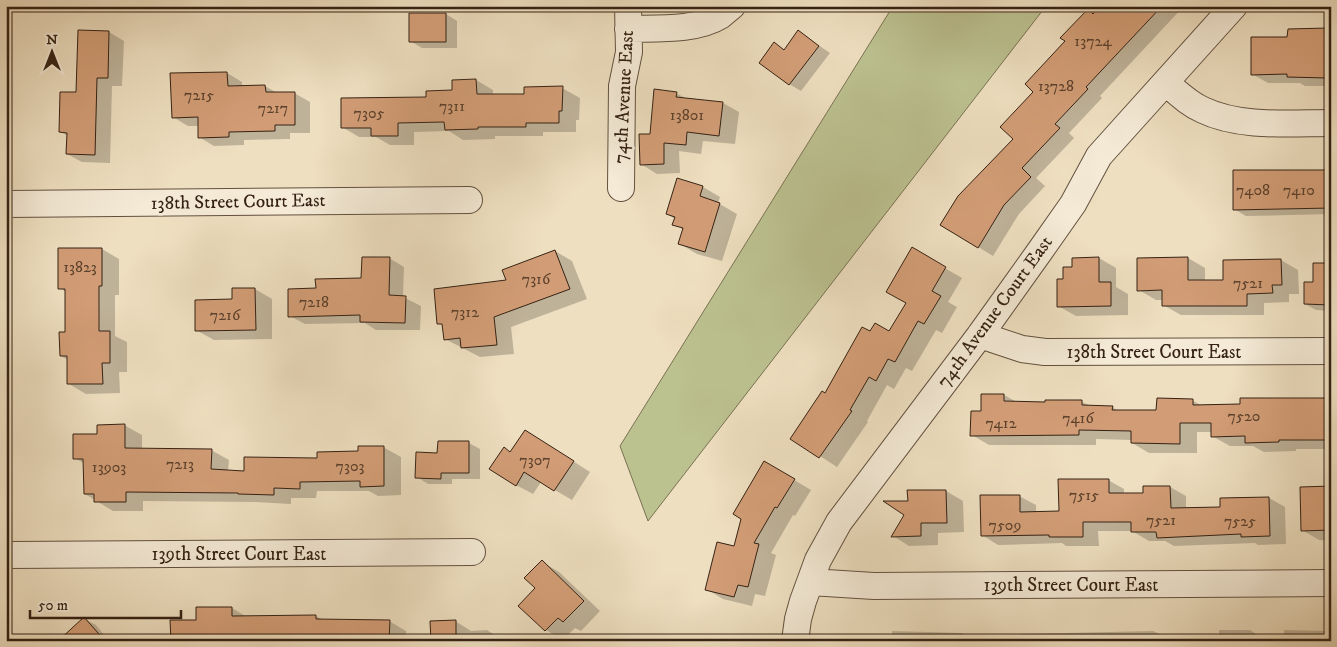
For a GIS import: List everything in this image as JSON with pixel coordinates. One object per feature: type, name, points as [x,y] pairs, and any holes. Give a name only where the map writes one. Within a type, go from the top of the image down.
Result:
[{"type":"street","points":[[628,18],[665,28],[691,25],[719,16],[732,6]]},
{"type":"street","name":"74th Avenue Court East","points":[[795,641],[800,610],[810,582],[818,560],[838,522],[980,335],[1073,204],[1099,156],[1234,6]]},
{"type":"street","name":"74th Avenue East","points":[[621,188],[622,86],[630,52],[628,18]]},
{"type":"street","points":[[1166,83],[1205,112],[1221,116],[1263,123],[1331,123]]},
{"type":"street","name":"138th Street Court East","points":[[6,204],[470,200]]},
{"type":"street","name":"138th Street Court East","points":[[980,335],[1022,349],[1045,352],[1331,351]]},
{"type":"street","name":"139th Street Court East","points":[[6,555],[472,552]]},
{"type":"street","name":"139th Street Court East","points":[[810,582],[874,586],[1331,583]]},
{"type":"green space","points":[[893,6],[1046,6],[648,521],[620,446]]},
{"type":"building","points":[[1100,6],[1162,6],[1086,87],[1088,89],[1055,124],[1060,128],[1022,168],[1031,177],[1004,205],[978,248],[940,225],[958,196],[1013,139],[1000,127],[1033,92],[1025,84],[1065,41],[1060,38],[1088,9],[1093,14]]},
{"type":"building","points":[[409,13],[446,13],[446,42],[409,42]]},
{"type":"building","points":[[1328,28],[1327,78],[1287,77],[1287,74],[1251,75],[1251,37],[1287,37],[1288,29]]},
{"type":"building","points":[[78,30],[109,31],[108,78],[97,78],[95,155],[66,154],[67,133],[59,132],[60,92],[76,92]]},
{"type":"building","points":[[798,30],[819,46],[789,85],[759,63],[774,42],[784,50]]},
{"type":"building","points":[[227,72],[228,86],[265,85],[266,92],[295,92],[295,125],[275,125],[275,131],[229,132],[229,137],[198,138],[198,117],[172,118],[170,73]]},
{"type":"building","points":[[476,79],[477,94],[524,94],[524,87],[563,86],[562,111],[559,111],[559,123],[526,123],[526,127],[478,127],[478,129],[445,130],[444,122],[398,123],[398,136],[371,136],[371,128],[341,128],[341,98],[426,97],[426,91],[452,90],[452,80]]},
{"type":"building","points":[[654,89],[677,92],[676,97],[723,102],[719,136],[687,132],[686,145],[664,143],[664,164],[640,165],[639,134],[650,134]]},
{"type":"building","points":[[1233,170],[1331,170],[1331,208],[1233,210]]},
{"type":"building","points":[[677,178],[703,186],[700,196],[720,203],[705,252],[678,244],[683,228],[672,225],[675,217],[666,214]]},
{"type":"building","points":[[912,247],[946,267],[932,291],[941,296],[924,324],[918,321],[895,362],[888,359],[876,381],[869,377],[850,410],[852,411],[819,458],[790,439],[822,391],[825,393],[862,327],[870,331],[875,323],[889,331],[906,303],[886,292]]},
{"type":"building","points":[[58,248],[102,248],[102,286],[99,286],[99,331],[110,331],[110,363],[102,363],[103,384],[67,384],[67,356],[60,356],[59,332],[65,332],[65,289],[58,289]]},
{"type":"building","points":[[555,250],[570,289],[494,317],[497,345],[461,348],[460,338],[444,340],[442,324],[437,324],[434,289],[506,280],[502,270]]},
{"type":"building","points":[[362,257],[390,257],[389,295],[406,296],[405,323],[360,322],[360,315],[288,317],[288,289],[316,288],[315,279],[361,278]]},
{"type":"building","points":[[1099,257],[1099,282],[1111,282],[1111,306],[1057,307],[1057,279],[1063,279],[1063,267],[1072,267],[1072,258]]},
{"type":"building","points":[[1188,257],[1188,280],[1223,280],[1223,260],[1281,259],[1282,285],[1272,285],[1273,293],[1247,294],[1247,306],[1162,306],[1162,290],[1137,291],[1137,258]]},
{"type":"building","points":[[1313,263],[1331,263],[1331,305],[1304,304],[1304,282],[1313,282]]},
{"type":"building","points":[[232,288],[255,288],[256,330],[195,331],[195,300],[232,299]]},
{"type":"building","points":[[981,394],[1004,394],[1004,401],[1045,402],[1045,400],[1082,400],[1082,405],[1113,406],[1112,410],[1156,410],[1157,398],[1193,399],[1193,405],[1240,404],[1240,398],[1331,398],[1331,440],[1279,440],[1279,442],[1245,443],[1245,436],[1211,437],[1211,423],[1180,423],[1180,444],[1131,443],[1131,431],[1079,430],[1079,435],[970,436],[971,411],[981,411]]},
{"type":"building","points":[[125,424],[125,448],[212,449],[211,469],[244,471],[244,457],[317,458],[317,452],[358,451],[358,446],[384,446],[384,486],[360,487],[360,481],[300,482],[300,489],[274,488],[274,495],[126,492],[126,502],[94,502],[94,494],[84,494],[83,459],[73,459],[73,434],[97,434],[97,425]]},
{"type":"building","points":[[525,430],[574,461],[554,491],[524,472],[516,486],[489,469],[504,447],[510,452]]},
{"type":"building","points":[[438,441],[469,441],[469,473],[441,473],[441,479],[415,478],[416,452],[437,453]]},
{"type":"building","points":[[764,461],[795,479],[777,508],[775,507],[754,543],[759,544],[748,587],[738,585],[734,597],[705,590],[717,542],[734,546],[741,519],[733,514]]},
{"type":"building","points":[[1058,479],[1109,479],[1109,493],[1143,493],[1143,486],[1170,486],[1171,508],[1220,507],[1220,498],[1269,497],[1270,536],[1241,537],[1241,534],[1157,538],[1156,532],[1131,532],[1131,522],[1083,522],[1083,537],[1049,537],[1049,535],[981,536],[980,495],[1020,495],[1020,512],[1059,511]]},
{"type":"building","points":[[1331,486],[1331,530],[1301,531],[1300,487]]},
{"type":"building","points":[[907,490],[946,490],[947,523],[921,523],[921,536],[891,537],[904,515],[883,501],[908,501]]},
{"type":"building","points":[[542,560],[584,601],[563,622],[558,618],[545,631],[518,606],[535,588],[524,578]]},
{"type":"building","points":[[196,607],[232,607],[232,616],[316,615],[316,619],[390,620],[389,641],[171,641],[170,620],[196,620]]},
{"type":"building","points":[[84,617],[105,641],[58,641]]},
{"type":"building","points":[[456,620],[456,641],[431,641],[430,621]]}]
